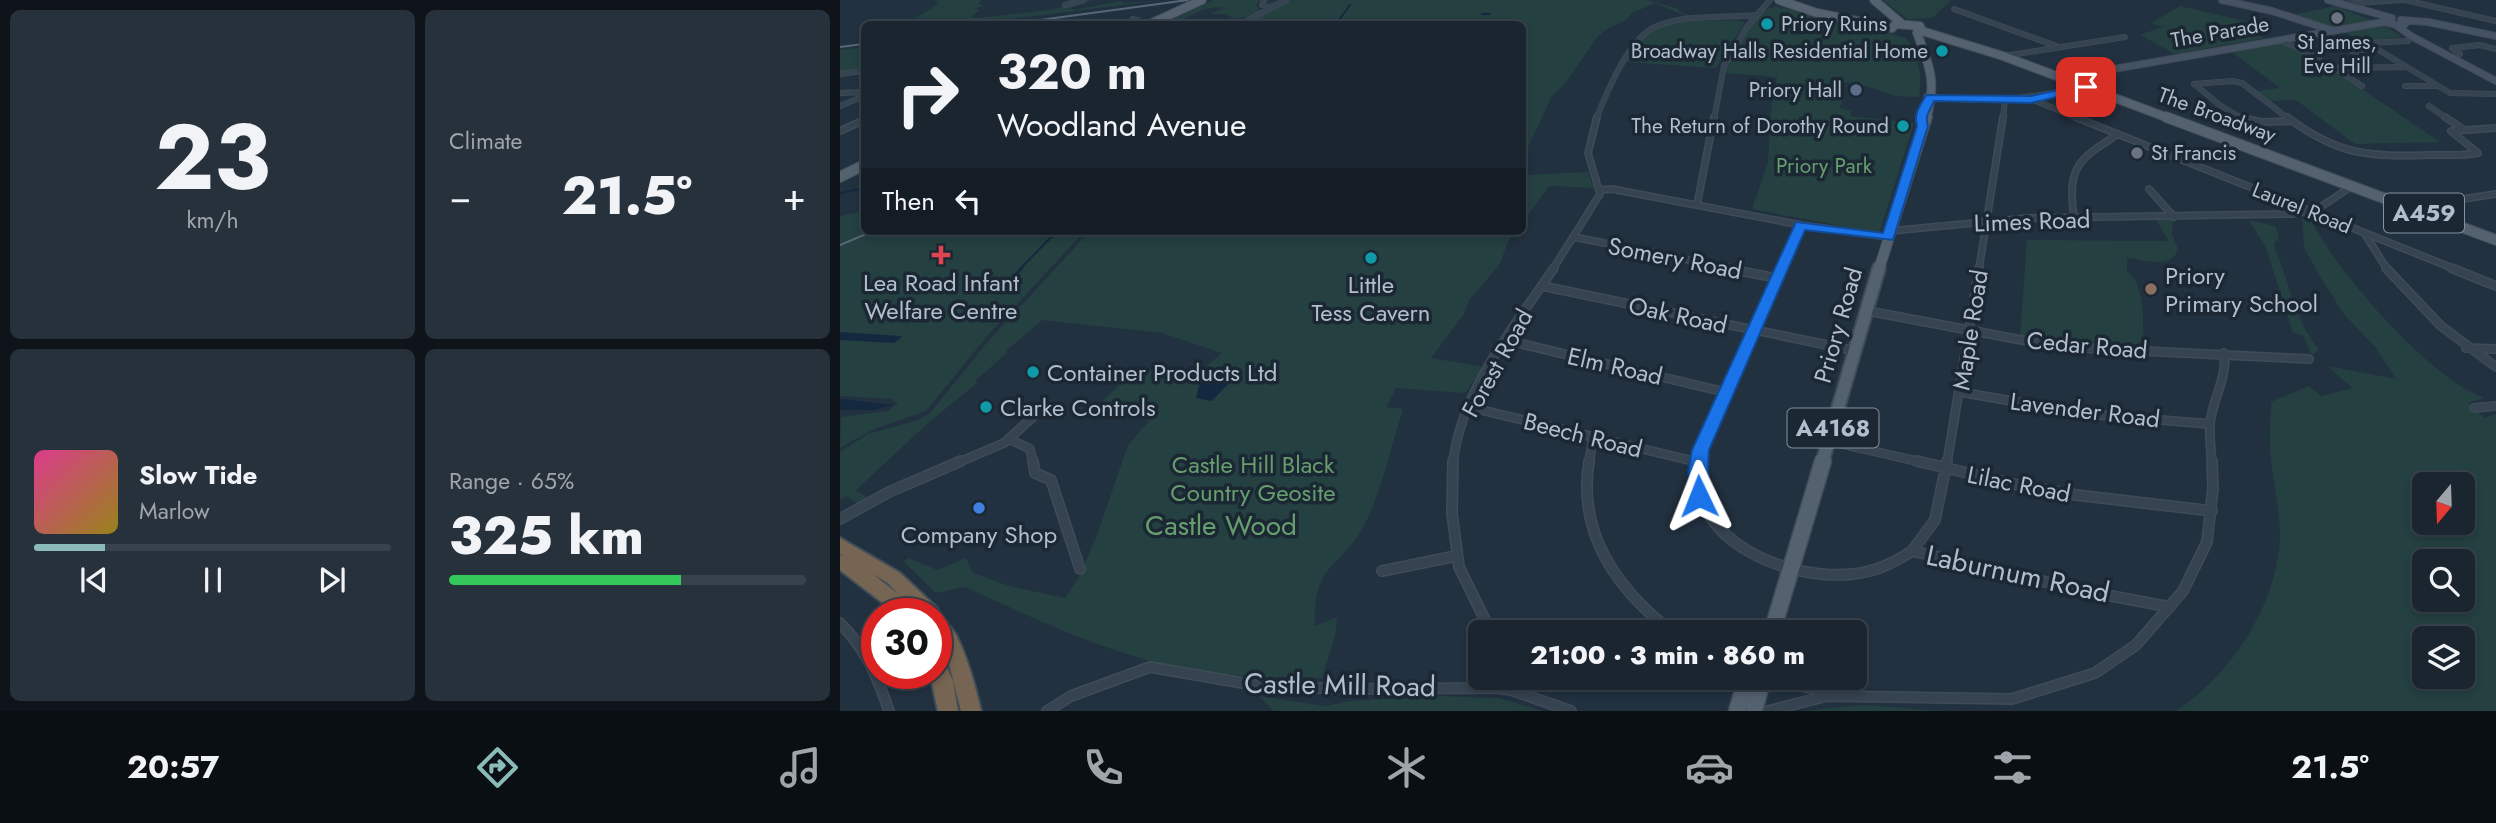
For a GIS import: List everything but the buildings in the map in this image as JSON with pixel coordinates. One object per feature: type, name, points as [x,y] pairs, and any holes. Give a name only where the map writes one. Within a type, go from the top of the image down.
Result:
[{"type":"highway","points":[[840,545],[894,578],[914,598]]},
{"type":"highway","points":[[840,562],[852,568],[890,598]]},
{"type":"highway","points":[[952,648],[971,711]]},
{"type":"highway","points":[[944,689],[948,711]]},
{"type":"main road","points":[[1157,21],[1208,0]]},
{"type":"main road","points":[[1874,0],[1906,34],[1920,32]]},
{"type":"main road","points":[[1783,1],[1829,16],[1896,25]]},
{"type":"main road","points":[[1164,21],[1201,2]]},
{"type":"main road","name":"The Broadway","points":[[1896,25],[1918,25],[1920,32],[2003,56],[2496,240]]},
{"type":"main road","name":"Priory Road","points":[[1773,620],[1923,126],[1931,69],[1920,32]]},
{"type":"main road","name":"Priory Road","points":[[1906,34],[1917,47],[1925,68],[1928,99]]},
{"type":"main road","points":[[840,175],[861,164]]},
{"type":"main road","points":[[1737,711],[1743,690]]},
{"type":"main road","points":[[1754,711],[1758,690]]},
{"type":"street","points":[[1065,5],[1084,0]]},
{"type":"street","points":[[1264,0],[1262,5],[1272,8]]},
{"type":"street","points":[[1247,21],[1286,0]]},
{"type":"street","points":[[1697,205],[1724,66],[1755,15],[1770,0]]},
{"type":"street","points":[[2222,0],[2279,13],[2334,31]]},
{"type":"street","points":[[2328,0],[2371,13],[2401,26],[2494,79]]},
{"type":"street","points":[[2341,4],[2404,0],[2496,21]]},
{"type":"street","points":[[1765,6],[1783,1]]},
{"type":"street","points":[[1954,9],[2060,47]]},
{"type":"street","points":[[2371,13],[2401,26],[2418,21],[2496,36]]},
{"type":"street","points":[[1755,15],[1665,23],[1651,28],[1643,36],[1621,64],[1591,136],[1587,150],[1599,190],[1612,190],[1801,225],[1889,234]]},
{"type":"street","name":"The Parade","points":[[2062,78],[2334,31],[2383,20]]},
{"type":"street","points":[[2401,26],[2408,41]]},
{"type":"street","points":[[2003,56],[2125,37]]},
{"type":"street","points":[[2280,40],[2319,58]]},
{"type":"street","points":[[2418,46],[2408,41],[2367,43],[2438,86],[2458,95],[2496,94]]},
{"type":"street","points":[[2460,54],[2452,48],[2486,43]]},
{"type":"street","points":[[2340,45],[2353,51],[2376,49]]},
{"type":"street","points":[[2480,45],[2496,49]]},
{"type":"street","points":[[2329,64],[2362,86]]},
{"type":"street","points":[[2336,68],[2406,67]]},
{"type":"street","points":[[840,74],[861,71]]},
{"type":"street","points":[[2292,121],[2255,122],[2244,119],[2194,84],[2232,81],[2242,83],[2325,142],[2381,157],[2478,153],[2451,131],[2496,128]]},
{"type":"street","points":[[2405,86],[2438,86]]},
{"type":"street","points":[[2415,86],[2425,93]]},
{"type":"street","points":[[1928,99],[2031,99],[2086,87]]},
{"type":"street","points":[[840,93],[861,94]]},
{"type":"street","points":[[840,106],[861,96]]},
{"type":"street","name":"Laurel Road","points":[[2031,99],[2496,286]]},
{"type":"street","name":"Maple Road","points":[[1912,551],[1936,520],[1947,469],[2005,100]]},
{"type":"street","points":[[2429,106],[2464,129]]},
{"type":"street","points":[[840,131],[861,121]]},
{"type":"street","points":[[2074,218],[2072,207],[2078,165],[2085,154],[2118,134]]},
{"type":"street","points":[[2312,212],[2352,186]]},
{"type":"street","points":[[2149,189],[2174,217]]},
{"type":"street","name":"Forest Road","points":[[1485,620],[1459,567],[1457,556],[1451,495],[1457,444],[1469,407],[1506,340],[1574,237],[1595,203],[1599,190]]},
{"type":"street","points":[[2408,207],[2496,194]]},
{"type":"street","points":[[2486,195],[2496,200]]},
{"type":"street","name":"Limes Road","points":[[1889,234],[1987,221],[2312,212]]},
{"type":"street","points":[[1698,463],[1725,392],[1801,225]]},
{"type":"street","points":[[2365,234],[2409,294],[2466,348],[2496,367]]},
{"type":"street","name":"Somery Road","points":[[1574,237],[1776,278]]},
{"type":"street","name":"Oak Road","points":[[1542,285],[1856,351]]},
{"type":"street","name":"Cedar Road","points":[[1868,311],[2059,347],[2309,359]]},
{"type":"street","name":"Elm Road","points":[[1506,340],[1725,392]]},
{"type":"street","points":[[2466,348],[2496,349]]},
{"type":"street","points":[[1768,711],[1827,696],[2012,699],[2095,673],[2136,645],[2183,591],[2207,542],[2212,511],[2210,424],[2216,391],[2226,365],[2224,353]]},
{"type":"street","name":"Lavender Road","points":[[1960,392],[2087,414],[2210,424]]},
{"type":"street","points":[[2474,408],[2496,406]]},
{"type":"street","name":"Beech Road","points":[[1469,407],[1698,463]]},
{"type":"street","points":[[840,519],[869,502],[1009,439],[1042,409]]},
{"type":"street","points":[[1593,438],[1585,489],[1588,519],[1597,545],[1628,591],[1659,620]]},
{"type":"street","points":[[1009,439],[1030,449],[1035,473],[1051,480],[1080,569]]},
{"type":"street","name":"Lilac Road","points":[[1829,441],[1947,469],[2076,495],[2212,511]]},
{"type":"street","name":"Laburnum Road","points":[[1698,463],[1699,496],[1727,536],[1748,553],[1789,567],[1830,575],[1869,573],[1887,567],[1912,551],[2085,592],[2169,607]]},
{"type":"street","points":[[1382,571],[1457,556]]},
{"type":"street","points":[[840,623],[864,651],[879,680],[889,711]]},
{"type":"street","name":"Castle Mill Road","points":[[1047,711],[1071,696],[1150,667],[1260,686],[1348,689],[1468,687]]},
{"type":"street","name":"Castle Mill Road","points":[[1511,690],[1571,711]]},
{"type":"street","points":[[1818,690],[1827,696]]},
{"type":"green space","points":[[979,0],[981,1],[978,3],[984,6],[976,8],[979,11],[971,17],[976,18],[1050,10],[1088,0],[1093,0],[1070,8],[1074,10],[1120,1],[1162,0],[993,21],[912,21],[939,3],[935,2]]},
{"type":"green space","points":[[1213,0],[1260,0],[1256,5],[1260,11],[1270,5],[1267,3],[1279,0],[1648,0],[1679,9],[1678,11],[1696,18],[1692,19],[1655,3],[1632,13],[1628,19],[1607,29],[1597,37],[1567,81],[1552,96],[1526,152],[1526,21],[1234,21],[1249,17],[1229,19],[1232,17],[1227,16],[1229,14],[1211,14],[1223,8],[1216,7],[1179,21],[1170,21]]},
{"type":"green space","points":[[1882,0],[1951,0],[1932,18],[1908,19]]},
{"type":"green space","name":"Priory Park","points":[[1776,6],[1882,29],[1884,32],[1906,38],[1914,52],[1920,74],[1919,97],[1894,96],[1867,86],[1846,83],[1833,82],[1830,88],[1836,89],[1836,94],[1845,97],[1839,108],[1852,111],[1850,116],[1914,123],[1880,231],[1752,209],[1768,162],[1771,108],[1777,77],[1725,73],[1752,24],[1759,15]]},
{"type":"green space","points":[[2180,6],[2262,25],[2242,29],[2264,38],[2175,54],[2140,35],[2162,27],[2151,23]]},
{"type":"green space","points":[[2336,6],[2373,21],[2332,28],[2291,15]]},
{"type":"green space","points":[[1735,20],[1745,23],[1716,68],[1626,62],[1644,37],[1660,26],[1681,21]]},
{"type":"green space","points":[[2384,26],[2403,37],[2364,41],[2343,32]]},
{"type":"green space","points":[[2282,42],[2313,56],[2440,142],[2355,144],[2296,100],[2270,101],[2257,91],[2280,88],[2232,52]]},
{"type":"green space","points":[[861,47],[861,70],[840,73],[840,50]]},
{"type":"green space","points":[[1588,172],[1594,188],[1549,186],[1526,218],[1526,175]]},
{"type":"green space","points":[[861,212],[861,235],[1081,235],[988,335],[926,411],[872,430],[840,448],[841,417],[888,411],[898,403],[893,401],[894,399],[840,396],[840,216]]},
{"type":"green space","points":[[2310,218],[2340,266],[2386,320],[2437,369],[2462,387],[2484,398],[2468,403],[2484,418],[2496,414],[2496,711],[2176,711],[2196,696],[2233,658],[2261,612],[2271,587],[2280,536],[2271,456],[2271,402],[2309,386],[2321,396],[2353,388],[2327,366],[2396,379],[2375,347],[2343,313],[2304,248],[2302,219]]},
{"type":"green space","points":[[2156,220],[2173,220],[2172,234],[2178,249],[2174,256],[2163,262],[2127,258],[2127,271],[2138,286],[2141,296],[2144,347],[2064,343],[2020,336],[2027,240],[2169,241]]},
{"type":"green space","points":[[2249,220],[2275,226],[2279,238],[2274,243],[2275,249],[2293,300],[2303,324],[2319,349],[2312,356],[2303,335],[2293,333],[2266,248]]},
{"type":"green space","name":"Castle Wood","points":[[1086,235],[1513,235],[1500,264],[1469,300],[1464,314],[1431,358],[1484,367],[1465,393],[1396,388],[1386,407],[1403,409],[1375,501],[1354,542],[1329,569],[1318,590],[1315,626],[1337,617],[1335,636],[1322,678],[1227,675],[1189,670],[1144,659],[1066,632],[965,587],[936,593],[903,561],[909,558],[937,570],[966,558],[973,573],[1009,586],[1065,598],[1079,577],[1097,535],[1128,445],[1157,412],[1100,404],[1122,383],[1139,373],[1158,370],[1168,373],[1171,379],[1187,382],[1222,353],[1162,333],[1042,320],[975,381],[977,383],[928,423],[855,491],[869,498],[858,504],[847,496],[840,500],[840,452],[868,434],[918,420],[930,413],[990,339]]},
{"type":"green space","points":[[1259,696],[1325,706],[1350,701],[1440,696],[1499,698],[1542,711],[1274,711]]},
{"type":"green space","points":[[1865,705],[1942,711],[1803,711]]},
{"type":"water","points":[[840,332],[902,337],[894,343],[840,340]]},
{"type":"water","points":[[1226,365],[1241,370],[1212,401],[1196,398],[1199,385],[1206,375]]},
{"type":"water","points":[[840,399],[893,405],[874,410],[840,410]]},
{"type":"waterway","points":[[1338,21],[1350,5]]},
{"type":"waterway","points":[[1482,14],[1490,14]]},
{"type":"waterway","points":[[840,193],[861,189]]},
{"type":"waterway","points":[[1020,269],[1053,235]]},
{"type":"waterway","points":[[1006,284],[1022,268]]},
{"type":"tram line","points":[[1032,21],[1188,0]]},
{"type":"tram line","points":[[840,47],[861,44]]},
{"type":"tram line","points":[[840,245],[864,235]]},
{"type":"place","name":"St James, Eve Hill","points":[[2337,18]]},
{"type":"place","name":"Priory Ruins","points":[[1767,24]]},
{"type":"place","name":"Broadway Halls Residential Home","points":[[1942,51]]},
{"type":"place","name":"Priory Hall","points":[[1856,90]]},
{"type":"place","name":"The Return of Dorothy Round","points":[[1903,126]]},
{"type":"place","name":"St Francis","points":[[2137,153]]},
{"type":"place","name":"Lea Road Infant Welfare Centre","points":[[941,255]]},
{"type":"place","name":"Little Tess Cavern","points":[[1371,258]]},
{"type":"place","name":"Priory Primary School","points":[[2151,289]]},
{"type":"place","name":"Container Products Ltd","points":[[1033,372]]},
{"type":"place","name":"Clarke Controls","points":[[986,407]]},
{"type":"place","name":"Company Shop","points":[[979,508]]},
{"type":"route","points":[[1699,496],[1697,472],[1700,450],[1801,225],[1888,237],[1923,126],[1921,120],[1924,105],[1928,104],[1930,98],[1988,101],[2031,99],[2086,87]]},
{"type":"park label","name":"Castle Hill Black Country Geosite","points":[[1253,478]]}]
